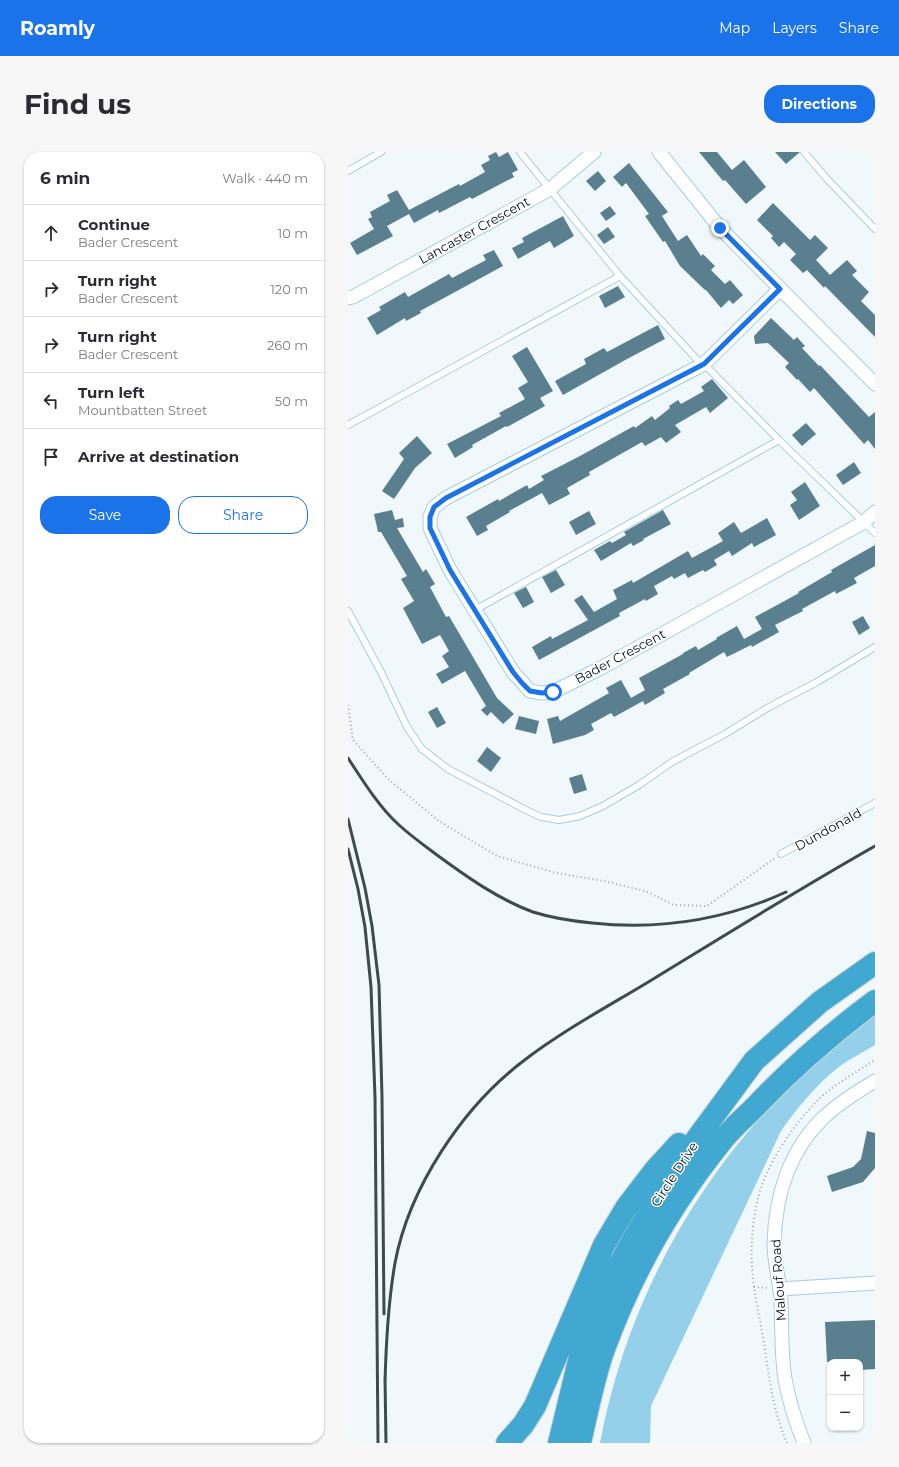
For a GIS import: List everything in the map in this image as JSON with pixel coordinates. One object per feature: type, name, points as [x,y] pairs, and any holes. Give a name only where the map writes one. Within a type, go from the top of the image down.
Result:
[{"type":"highway","name":"Circle Drive","points":[[559,1443],[580,1356],[598,1308],[627,1250],[676,1167],[754,1062],[820,1002],[875,963]]},
{"type":"highway","name":"Circle Drive","points":[[580,1443],[603,1353],[625,1298],[662,1228],[690,1184],[722,1141],[775,1086],[812,1050],[875,1001]]},
{"type":"highway","points":[[507,1443],[523,1425],[535,1406],[604,1245],[626,1208],[655,1170],[754,1062]]},
{"type":"street","name":"Lancaster Crescent","points":[[348,298],[353,297],[550,189],[594,152]]},
{"type":"street","points":[[659,152],[720,228],[875,384]]},
{"type":"street","name":"Bader Crescent","points":[[780,289],[703,364],[453,495],[434,507],[430,517],[430,528],[450,570],[513,672],[530,691],[542,693],[553,692],[601,668],[864,522],[875,512]]},
{"type":"street","name":"Malouf Road","points":[[804,1443],[790,1402],[785,1378],[780,1289],[774,1245],[776,1216],[780,1194],[788,1172],[805,1139],[823,1118],[847,1099],[875,1081]]},
{"type":"street","points":[[780,1289],[875,1283]]},
{"type":"lane","points":[[348,171],[382,152]]},
{"type":"lane","points":[[520,152],[620,276],[703,364],[778,440],[875,533]]},
{"type":"lane","points":[[804,152],[828,180],[875,229]]},
{"type":"lane","points":[[348,425],[620,276]]},
{"type":"lane","points":[[475,610],[778,440]]},
{"type":"lane","points":[[348,611],[381,672],[406,726],[422,749],[448,769],[526,810],[541,817],[559,820],[580,816],[603,806],[639,785],[672,762],[725,734],[769,707],[817,682],[875,647]]},
{"type":"lane","name":"Dundonald","points":[[781,854],[875,803]]},
{"type":"path","points":[[348,705],[354,740],[388,778],[439,822],[497,856],[556,873],[604,881],[645,891],[674,905],[707,906],[781,854]]},
{"type":"shaded area","points":[[875,1015],[875,1045],[844,1063],[824,1080],[801,1105],[781,1131],[651,1406],[650,1443],[600,1443],[612,1390],[629,1338],[650,1287],[674,1239],[703,1192],[735,1148],[770,1107],[809,1068],[850,1033]]},
{"type":"building","points":[[496,152],[499,157],[508,152],[518,170],[512,173],[514,177],[472,199],[470,197],[439,213],[438,210],[414,223],[409,214],[387,226],[393,236],[357,255],[350,243],[374,229],[368,219],[372,217],[370,212],[390,201],[387,195],[397,190],[409,210],[459,184],[460,186],[485,172],[481,165],[490,160],[488,156]]},
{"type":"building","points":[[699,152],[717,152],[732,170],[744,160],[766,187],[746,204],[725,180],[723,181]]},
{"type":"building","points":[[775,152],[800,152],[786,164]]},
{"type":"building","points":[[629,163],[668,212],[662,216],[678,241],[687,235],[701,256],[703,254],[715,266],[711,270],[725,284],[730,280],[743,295],[733,304],[729,300],[721,308],[706,290],[680,266],[665,241],[663,242],[645,216],[649,214],[626,183],[622,187],[613,177]]},
{"type":"building","points":[[598,171],[606,181],[595,191],[586,181]]},
{"type":"building","points":[[773,203],[810,240],[815,235],[828,248],[816,260],[830,275],[847,260],[857,271],[852,275],[869,292],[861,301],[875,315],[875,337],[825,286],[824,288],[807,270],[803,273],[790,260],[796,254],[784,242],[779,247],[771,238],[773,236],[757,220]]},
{"type":"building","points":[[610,206],[616,214],[606,221],[600,213]]},
{"type":"building","points":[[563,216],[574,236],[554,248],[550,241],[518,259],[512,248],[524,242],[522,238]]},
{"type":"building","points":[[608,227],[615,237],[604,244],[597,235]]},
{"type":"building","points":[[494,250],[503,266],[420,311],[421,313],[406,321],[405,318],[377,335],[367,318],[381,310],[379,307],[405,292],[408,297],[449,274],[452,278],[486,260],[483,255]]},
{"type":"building","points":[[618,286],[625,297],[605,308],[599,296]]},
{"type":"building","points":[[771,318],[794,340],[797,337],[805,346],[802,348],[869,417],[875,412],[875,449],[868,440],[864,444],[814,388],[810,392],[798,379],[797,380],[785,367],[789,363],[768,343],[755,344],[754,336]]},
{"type":"building","points":[[658,325],[665,339],[563,395],[555,381],[586,364],[584,359],[604,348],[607,352]]},
{"type":"building","points":[[527,347],[553,391],[540,398],[545,406],[472,445],[473,447],[455,458],[447,444],[501,416],[499,413],[525,399],[518,388],[528,382],[512,356]]},
{"type":"building","points":[[712,379],[728,398],[710,413],[706,407],[675,425],[681,432],[666,443],[661,437],[645,446],[642,442],[589,472],[590,475],[567,488],[570,494],[549,505],[542,493],[509,511],[510,512],[486,526],[488,530],[477,536],[466,517],[527,485],[529,489],[544,480],[541,476],[634,426],[635,428],[652,416],[655,420],[670,408],[669,406],[678,400],[681,404],[704,391],[701,387]]},
{"type":"building","points":[[806,423],[816,434],[802,446],[792,435]]},
{"type":"building","points":[[417,436],[432,453],[415,468],[394,499],[382,491],[404,459],[399,453]]},
{"type":"building","points":[[854,462],[861,473],[843,485],[836,475]]},
{"type":"building","points":[[805,482],[820,506],[799,520],[790,505],[797,500],[791,492]]},
{"type":"building","points":[[392,510],[395,520],[403,518],[404,527],[397,528],[423,572],[426,569],[435,584],[430,587],[446,617],[449,616],[497,698],[514,714],[503,724],[491,712],[487,716],[481,710],[486,706],[465,671],[442,684],[436,674],[449,667],[442,656],[449,651],[440,635],[422,644],[403,608],[414,601],[401,579],[407,576],[381,532],[378,532],[374,514]]},
{"type":"building","points":[[663,510],[671,524],[633,546],[631,543],[601,561],[594,550],[610,541],[612,543],[626,535],[624,532]]},
{"type":"building","points":[[589,511],[596,524],[576,535],[569,522]]},
{"type":"building","points":[[767,518],[776,535],[754,547],[752,543],[732,556],[729,551],[714,560],[717,565],[705,572],[703,570],[688,578],[685,573],[674,579],[672,576],[654,586],[658,594],[619,613],[620,616],[539,660],[532,647],[551,636],[552,639],[588,620],[574,600],[582,595],[594,612],[617,599],[613,590],[632,580],[633,583],[688,551],[692,558],[723,541],[718,533],[734,522],[741,533]]},
{"type":"building","points":[[875,545],[875,566],[854,578],[857,583],[836,594],[835,591],[802,609],[803,611],[775,625],[779,632],[752,647],[751,645],[727,657],[724,652],[663,689],[665,693],[645,705],[643,701],[614,717],[611,713],[591,724],[594,730],[585,735],[553,744],[547,719],[558,716],[560,721],[609,693],[606,688],[621,680],[631,698],[645,690],[639,678],[696,646],[698,650],[737,626],[744,639],[762,629],[755,617],[799,593],[798,592],[832,572],[831,570]]},
{"type":"building","points":[[556,570],[565,585],[551,593],[542,577]]},
{"type":"building","points":[[526,587],[534,602],[523,608],[514,593]]},
{"type":"building","points":[[863,616],[870,628],[859,635],[852,622]]},
{"type":"building","points":[[437,707],[446,723],[437,728],[428,712]]},
{"type":"building","points":[[519,716],[539,721],[536,734],[515,729]]},
{"type":"building","points":[[487,747],[501,758],[491,772],[477,761]]},
{"type":"building","points":[[582,774],[587,790],[574,794],[569,778]]},
{"type":"building","points":[[867,1131],[875,1133],[875,1168],[863,1182],[832,1192],[827,1176],[853,1167],[861,1159]]},
{"type":"building","points":[[875,1320],[875,1369],[863,1370],[863,1359],[827,1359],[827,1362],[825,1322]]},
{"type":"railway","points":[[348,758],[378,802],[408,833],[483,887],[507,901],[533,912],[562,919],[592,923],[617,925],[667,924],[691,921],[739,910],[786,892]]},
{"type":"railway","points":[[348,819],[365,888],[372,926],[379,985],[382,1097],[384,1314]]},
{"type":"railway","points":[[385,1383],[389,1308],[395,1263],[402,1235],[412,1206],[441,1152],[459,1126],[479,1102],[522,1062],[569,1030],[790,895],[875,846]]},
{"type":"railway","points":[[348,849],[358,889],[365,927],[371,987],[375,1097],[378,1443]]},
{"type":"railway","points":[[385,1378],[386,1443]]},
{"type":"route","points":[[553,692],[542,693],[530,691],[513,672],[450,570],[430,528],[430,517],[434,507],[446,498],[704,364],[780,289],[720,228]]}]
